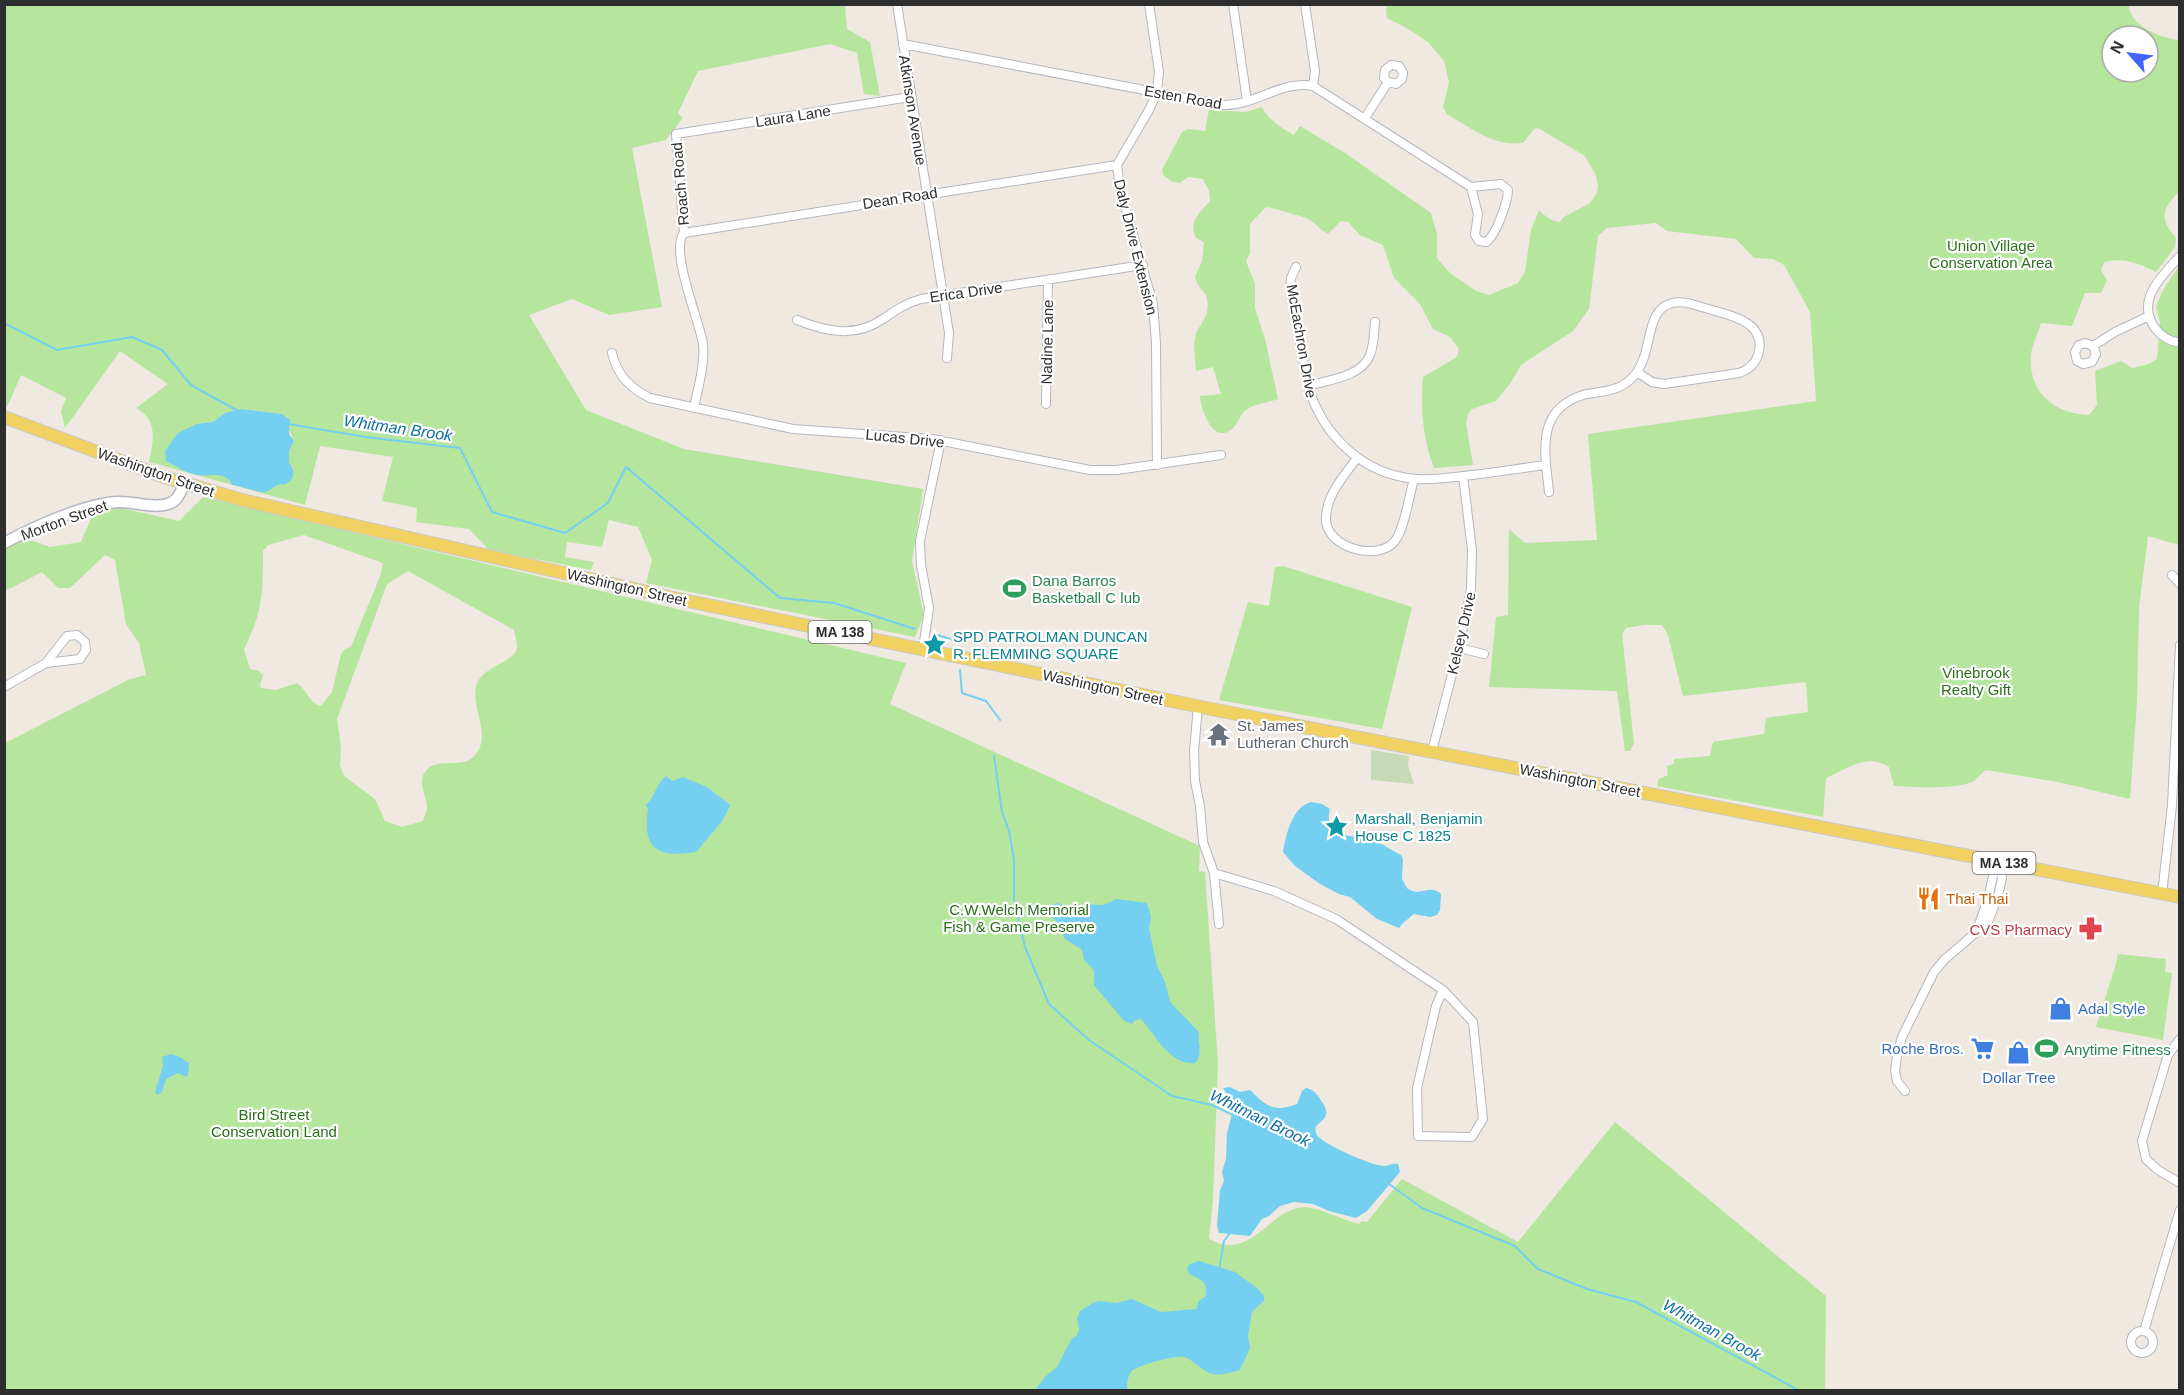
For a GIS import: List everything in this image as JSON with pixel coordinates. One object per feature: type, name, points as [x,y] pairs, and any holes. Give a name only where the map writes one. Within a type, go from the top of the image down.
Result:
[{"type":"main road","name":"Washington Street","points":[[4,417],[184,484],[282,510],[678,599],[1198,706],[2180,897]]},
{"type":"street","name":"Atkinson Avenue","points":[[897,4],[949,333],[947,358]]},
{"type":"street","name":"Daly Drive Extension","points":[[1149,4],[1159,72],[1157,92],[1117,165],[1120,189],[1153,304],[1156,330],[1156,465]]},
{"type":"street","points":[[1233,4],[1247,101]]},
{"type":"street","points":[[1305,4],[1315,71],[1313,86],[1471,187],[1502,184],[1509,192],[1492,237],[1486,242],[1479,240],[1475,235],[1478,214],[1471,187]]},
{"type":"street","name":"Esten Road","points":[[903,44],[1223,105],[1236,105],[1291,86],[1313,86]]},
{"type":"street","points":[[1365,118],[1388,82]]},
{"type":"street","name":"Laura Lane","points":[[676,134],[910,97]]},
{"type":"street","name":"Roach Road","points":[[676,134],[684,233],[679,241],[685,281],[703,349],[703,362],[694,408]]},
{"type":"street","name":"Dean Road","points":[[684,233],[1117,165]]},
{"type":"street","points":[[2180,256],[2152,289],[2148,305],[2153,326],[2161,335],[2180,343]]},
{"type":"street","name":"Erica Drive","points":[[797,320],[828,331],[861,330],[912,301],[1143,265]]},
{"type":"street","name":"McEachron Drive","points":[[1296,267],[1290,278],[1290,289],[1308,386],[1317,412],[1330,432],[1357,458],[1384,471],[1414,479],[1463,476],[1546,465]]},
{"type":"street","name":"Nadine Lane","points":[[1046,404],[1048,280]]},
{"type":"street","points":[[1550,492],[1544,441],[1551,420],[1557,411],[1576,397],[1616,389],[1630,380],[1637,372],[1647,351],[1653,320],[1659,310],[1675,302],[1687,303],[1742,319],[1750,325],[1758,337],[1759,347],[1755,361],[1739,374],[1660,384],[1652,382],[1637,372]]},
{"type":"street","points":[[2093,346],[2115,332],[2149,316]]},
{"type":"street","points":[[1308,386],[1351,373],[1362,366],[1371,352],[1375,322]]},
{"type":"street","name":"Lucas Drive","points":[[612,353],[619,374],[640,393],[660,400],[793,429],[914,436],[1090,470],[1108,471],[1221,455]]},
{"type":"street","points":[[923,650],[929,608],[921,565],[920,542],[941,440]]},
{"type":"street","points":[[1357,458],[1333,492],[1326,511],[1328,530],[1335,540],[1344,546],[1373,551],[1384,549],[1393,543],[1401,529],[1414,479]]},
{"type":"street","name":"Kelsey Drive","points":[[1431,751],[1459,648],[1470,597],[1472,550],[1463,476]]},
{"type":"street","name":"Morton Street","points":[[4,543],[57,519],[105,504],[124,502],[169,504],[178,498],[184,484]]},
{"type":"street","points":[[2172,575],[2180,584]]},
{"type":"street","points":[[4,687],[46,663],[67,636],[77,635],[85,642],[86,652],[80,659],[46,663]]},
{"type":"street","points":[[2162,894],[2176,805],[2180,645]]},
{"type":"street","points":[[1459,648],[1484,654]]},
{"type":"street","points":[[1198,706],[1194,751],[1195,781],[1203,843],[1214,873],[1219,924]]},
{"type":"street","points":[[1905,1091],[1896,1078],[1895,1065],[1908,1023],[1934,972],[1944,960],[1988,922],[1995,906],[2002,878],[2000,863]]},
{"type":"street","points":[[1214,873],[1274,891],[1336,919],[1443,990],[1473,1022],[1483,1119],[1472,1137],[1418,1136],[1417,1088],[1436,1006],[1443,990]]},
{"type":"street","points":[[2180,1039],[2168,1055],[2142,1141],[2146,1159],[2158,1170],[2180,1183]]},
{"type":"street","points":[[2144,1331],[2180,1210]]},
{"type":"green space","points":[[4,5],[845,5],[847,29],[870,42],[880,96],[864,94],[857,53],[830,44],[698,71],[678,113],[683,118],[666,140],[632,148],[662,307],[609,315],[572,299],[529,315],[586,410],[684,449],[923,489],[912,561],[924,615],[915,637],[646,583],[652,560],[638,527],[609,520],[602,547],[567,542],[565,557],[594,562],[591,570],[489,550],[469,529],[416,522],[417,508],[382,501],[393,457],[320,446],[305,505],[234,486],[259,491],[293,467],[289,464],[289,451],[294,441],[282,414],[241,409],[225,413],[213,422],[197,424],[185,471],[198,475],[222,476],[232,485],[149,462],[153,432],[148,419],[136,408],[168,384],[120,351],[65,428],[61,411],[66,398],[21,375],[7,407],[5,406]]},
{"type":"green space","points":[[1388,5],[2129,5],[2130,12],[2139,24],[2100,24],[2100,84],[2160,84],[2160,36],[2179,40],[2179,191],[2169,203],[2165,213],[2167,224],[2176,238],[2175,247],[2156,272],[2131,262],[2118,260],[2104,262],[2101,270],[2107,280],[2101,293],[2085,293],[2072,326],[2041,323],[2031,355],[2034,380],[2046,398],[2065,410],[2089,415],[2097,405],[2095,371],[2121,361],[2132,368],[2146,365],[2157,359],[2160,322],[2156,307],[2162,292],[2179,266],[2179,545],[2148,536],[2139,608],[2137,703],[2130,799],[2058,782],[1986,770],[1975,780],[1960,785],[1894,786],[1889,767],[1873,761],[1858,763],[1826,778],[1823,817],[1657,786],[1659,779],[1668,775],[1667,766],[1674,764],[1674,759],[1710,756],[1713,742],[1764,734],[1766,718],[1808,712],[1806,682],[1683,696],[1668,635],[1662,625],[1626,628],[1622,634],[1634,743],[1630,751],[1625,751],[1617,691],[1489,687],[1496,617],[1508,615],[1509,529],[1525,543],[1597,540],[1588,434],[1816,401],[1810,312],[1784,265],[1773,259],[1754,258],[1736,239],[1667,231],[1656,223],[1607,228],[1598,236],[1589,309],[1573,331],[1521,365],[1496,401],[1472,409],[1468,414],[1466,423],[1473,465],[1434,468],[1423,423],[1423,377],[1457,357],[1459,349],[1450,337],[1433,329],[1420,304],[1394,278],[1383,245],[1360,235],[1348,222],[1341,221],[1328,234],[1308,219],[1266,207],[1250,224],[1250,253],[1246,261],[1255,284],[1255,308],[1265,339],[1278,399],[1249,408],[1234,427],[1225,433],[1219,433],[1209,424],[1200,396],[1221,394],[1213,367],[1196,371],[1194,345],[1196,333],[1207,314],[1208,304],[1206,295],[1195,277],[1202,261],[1204,242],[1196,238],[1193,227],[1199,213],[1210,201],[1209,191],[1203,179],[1188,177],[1180,183],[1171,181],[1163,175],[1162,170],[1182,132],[1188,129],[1205,131],[1209,110],[1246,112],[1262,107],[1272,120],[1294,135],[1300,126],[1345,153],[1431,213],[1437,234],[1437,258],[1450,273],[1476,291],[1489,295],[1518,283],[1525,272],[1531,230],[1539,210],[1551,220],[1560,222],[1564,217],[1590,203],[1597,193],[1596,175],[1585,156],[1538,128],[1534,129],[1523,143],[1502,142],[1483,135],[1447,114],[1443,107],[1449,82],[1444,61],[1428,42],[1387,18]]},
{"type":"green space","name":"Bird Street Conservation Land","points":[[203,497],[906,663],[890,704],[1200,846],[1199,871],[1205,872],[1218,1064],[1213,1200],[1209,1239],[1225,1245],[1238,1244],[1258,1234],[1284,1214],[1305,1207],[1359,1224],[1362,1221],[1367,1222],[1402,1179],[1518,1242],[1615,1122],[1826,1296],[1825,1390],[5,1390],[5,743],[130,679],[146,675],[139,643],[126,624],[115,560],[105,555],[70,588],[58,588],[42,572],[5,591],[5,549],[18,536],[50,547],[81,542],[94,511],[116,507],[179,521]],"holes":[[[304,535],[383,563],[381,574],[351,647],[345,649],[341,654],[332,692],[321,706],[314,702],[297,683],[276,690],[261,688],[263,675],[259,671],[250,669],[244,649],[255,624],[261,602],[263,551],[268,545]],[[408,571],[514,630],[517,646],[511,657],[485,673],[477,684],[475,693],[482,738],[475,755],[463,762],[436,764],[430,767],[422,780],[427,803],[423,821],[402,827],[385,821],[375,799],[344,776],[340,765],[341,748],[337,719],[387,584]]]},
{"type":"green space","points":[[1283,566],[1412,607],[1382,729],[1219,700],[1248,602],[1269,606],[1275,567]]},
{"type":"green space","points":[[1371,750],[1409,756],[1408,765],[1414,784],[1371,780]]},
{"type":"green space","points":[[2118,954],[2166,959],[2165,972],[2172,973],[2163,1040],[2096,1027]]},
{"type":"water","points":[[241,409],[282,414],[290,420],[289,434],[294,441],[289,451],[289,463],[293,474],[290,481],[262,492],[232,485],[225,477],[193,474],[166,461],[165,451],[178,433],[197,424],[213,422],[225,413]]},
{"type":"water","points":[[666,776],[672,781],[683,777],[707,787],[730,805],[723,820],[696,852],[672,854],[663,852],[651,842],[648,834],[646,805]]},
{"type":"water","points":[[1311,802],[1322,804],[1330,809],[1329,819],[1336,831],[1375,841],[1401,855],[1403,859],[1402,879],[1407,888],[1416,892],[1435,890],[1441,894],[1440,910],[1437,915],[1430,917],[1414,914],[1399,928],[1377,919],[1350,897],[1320,884],[1295,866],[1283,852],[1286,838],[1291,822],[1299,810]]},
{"type":"water","points":[[1116,899],[1147,903],[1151,917],[1149,928],[1157,966],[1165,982],[1170,1002],[1199,1032],[1200,1052],[1195,1063],[1186,1063],[1171,1055],[1141,1019],[1135,1020],[1132,1024],[1124,1021],[1094,985],[1094,970],[1084,960],[1082,950],[1065,939],[1056,920],[1046,915],[1044,908],[1057,903],[1070,907],[1102,905]]},
{"type":"water","points":[[171,1054],[189,1063],[188,1075],[186,1077],[178,1073],[166,1079],[162,1092],[157,1095],[155,1092],[163,1066],[162,1057]]},
{"type":"water","points":[[1230,1087],[1240,1092],[1250,1090],[1266,1104],[1276,1108],[1297,1104],[1302,1091],[1306,1088],[1311,1090],[1316,1093],[1325,1107],[1325,1117],[1315,1130],[1321,1139],[1370,1163],[1385,1166],[1398,1164],[1400,1172],[1367,1211],[1356,1218],[1313,1204],[1294,1202],[1280,1206],[1262,1219],[1250,1236],[1219,1233],[1217,1226],[1220,1190],[1224,1181],[1222,1172],[1226,1159],[1227,1133],[1234,1106],[1223,1088]]},
{"type":"water","points":[[1199,1261],[1235,1272],[1264,1296],[1264,1301],[1252,1312],[1248,1336],[1250,1348],[1240,1370],[1212,1374],[1188,1358],[1179,1357],[1156,1361],[1134,1369],[1129,1376],[1127,1390],[1036,1390],[1046,1376],[1057,1367],[1071,1340],[1077,1335],[1079,1330],[1077,1318],[1080,1311],[1093,1303],[1100,1301],[1116,1303],[1132,1299],[1161,1312],[1196,1309],[1199,1301],[1205,1297],[1206,1288],[1205,1284],[1189,1274],[1187,1268],[1190,1264]]},
{"type":"waterway","name":"Whitman Brook","points":[[4,323],[57,350],[132,337],[162,350],[191,385],[238,411]]},
{"type":"waterway","name":"Whitman Brook","points":[[289,424],[365,437],[460,448],[492,512],[565,533],[608,503],[626,467],[780,598],[834,603],[915,629]]},
{"type":"waterway","name":"Whitman Brook","points":[[938,635],[962,643]]},
{"type":"waterway","name":"Whitman Brook","points":[[960,670],[962,693],[986,701],[1000,720]]},
{"type":"waterway","name":"Whitman Brook","points":[[994,756],[1002,812],[1009,831],[1014,860],[1014,900],[1025,947],[1049,1004],[1089,1040],[1172,1096],[1212,1105],[1233,1115]]},
{"type":"waterway","name":"Whitman Brook","points":[[1389,1184],[1422,1208],[1515,1246],[1538,1269],[1587,1289],[1636,1302],[1798,1390]]},
{"type":"waterway","points":[[1219,1270],[1224,1241],[1230,1233]]},
{"type":"place","name":"Dana Barros Basketball C lub","points":[[1014,589]]},
{"type":"place","name":"SPD PATROLMAN DUNCAN R. FLEMMING SQUARE","points":[[935,645]]},
{"type":"place","name":"St. James Lutheran Church","points":[[1219,734]]},
{"type":"place","name":"Marshall, Benjamin House C 1825","points":[[1337,827]]},
{"type":"place","name":"Thai Thai","points":[[1928,898]]},
{"type":"place","name":"CVS Pharmacy","points":[[2090,929]]},
{"type":"place","name":"Adal Style","points":[[2060,1008]]},
{"type":"place","name":"Roche Bros.","points":[[1982,1048]]},
{"type":"place","name":"Anytime Fitness","points":[[2046,1049]]},
{"type":"place","name":"Dollar Tree","points":[[2019,1053]]},
{"type":"park label","name":"Union Village Conservation Area","points":[[1991,254]]},
{"type":"park label","name":"Vinebrook Realty Gift","points":[[1976,680]]},
{"type":"park label","name":"C.W.Welch Memorial Fish & Game Preserve","points":[[1019,918]]}]
